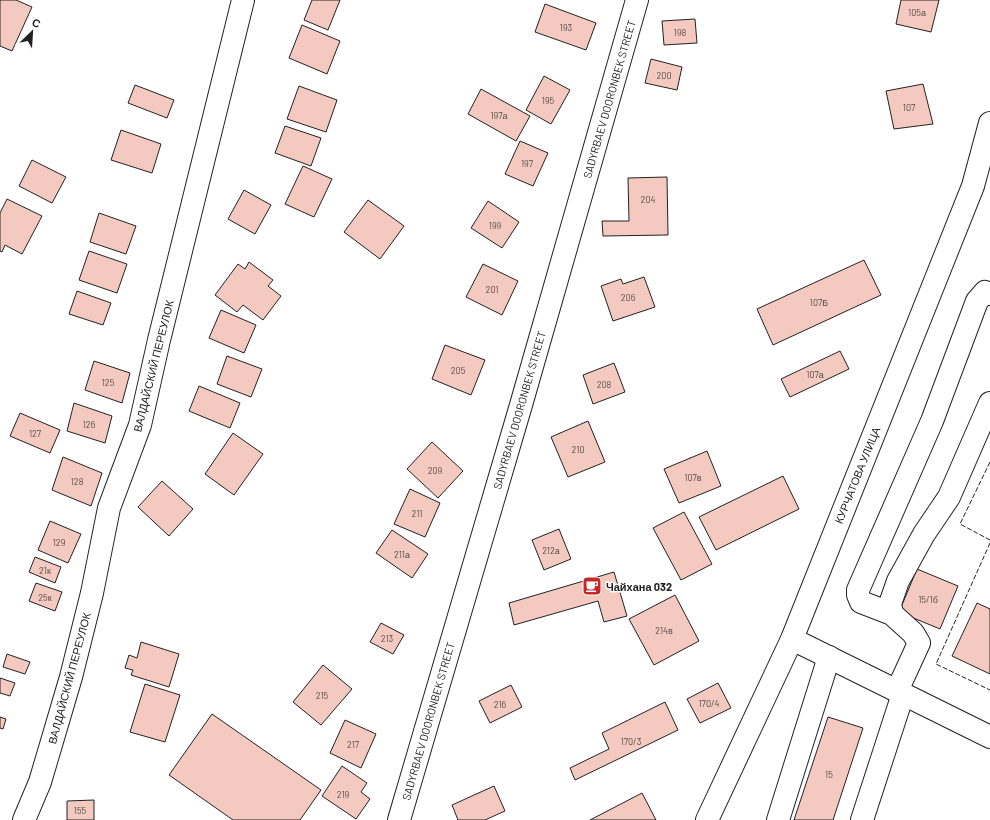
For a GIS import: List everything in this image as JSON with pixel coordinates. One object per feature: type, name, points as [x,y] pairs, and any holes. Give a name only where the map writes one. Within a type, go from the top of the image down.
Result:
[{"type":"street","name":"ВАЛДАЙСКИЙ ПЕРЕУЛОК","points":[[24,820],[40,782],[70,677],[92,594],[109,508],[140,425],[222,80],[243,0]]},
{"type":"street","name":"SADYRBAEV DOORONBEK STREET","points":[[399,820],[521,405],[637,0]]},
{"type":"street","name":"КУРЧАТОВА УЛИЦА","points":[[706,820],[792,639],[973,186],[985,165],[990,123]]},
{"type":"street","points":[[862,820],[900,693],[919,643],[913,633],[892,614],[861,602],[858,595],[858,590],[932,421],[977,301],[985,292],[990,294]]},
{"type":"street","points":[[892,614],[890,604],[898,581],[924,534],[949,497],[990,403]]},
{"type":"street","points":[[792,639],[990,737]]},
{"type":"street","points":[[778,820],[829,657]]},
{"type":"building","points":[[0,0],[16,0],[32,7],[12,51],[0,46]]},
{"type":"building","points":[[312,0],[340,0],[328,30],[304,20]]},
{"type":"building","points":[[901,0],[939,0],[931,32],[896,24]]},
{"type":"building","points":[[545,4],[596,23],[586,50],[535,32]]},
{"type":"building","points":[[695,19],[697,43],[664,45],[662,21]]},
{"type":"building","points":[[302,25],[340,41],[327,74],[289,58]]},
{"type":"building","points":[[651,59],[682,67],[677,90],[645,83]]},
{"type":"building","points":[[544,76],[570,90],[551,124],[526,110]]},
{"type":"building","points":[[923,84],[933,124],[894,129],[886,91]]},
{"type":"building","points":[[135,85],[174,100],[167,118],[128,103]]},
{"type":"building","points":[[299,86],[337,100],[326,132],[287,119]]},
{"type":"building","points":[[481,89],[530,116],[516,141],[468,114]]},
{"type":"building","points":[[285,126],[321,138],[311,166],[275,153]]},
{"type":"building","points":[[121,130],[161,144],[152,173],[111,160]]},
{"type":"building","points":[[520,141],[548,153],[533,186],[505,174]]},
{"type":"building","points":[[32,160],[66,177],[52,203],[19,186]]},
{"type":"building","points":[[303,166],[332,179],[314,217],[285,204]]},
{"type":"building","points":[[667,177],[668,235],[603,236],[602,221],[629,221],[628,178]]},
{"type":"building","points":[[244,190],[271,205],[255,234],[228,219]]},
{"type":"building","points":[[7,199],[42,216],[22,254],[5,245],[2,252],[0,251],[0,213]]},
{"type":"building","points":[[368,200],[404,226],[380,259],[344,232]]},
{"type":"building","points":[[488,201],[519,222],[502,248],[471,228]]},
{"type":"building","points":[[99,213],[136,226],[126,254],[90,242]]},
{"type":"building","points":[[89,251],[127,264],[117,293],[79,280]]},
{"type":"building","points":[[864,260],[881,295],[773,345],[757,309]]},
{"type":"building","points":[[249,262],[273,280],[268,286],[281,296],[263,320],[243,305],[237,312],[215,295],[238,264],[245,269]]},
{"type":"building","points":[[483,264],[518,281],[502,315],[466,297]]},
{"type":"building","points":[[644,277],[655,307],[613,321],[601,286],[621,279],[623,284]]},
{"type":"building","points":[[77,291],[111,303],[103,325],[69,314]]},
{"type":"building","points":[[221,310],[256,325],[244,353],[209,338]]},
{"type":"building","points":[[445,345],[485,360],[471,395],[432,379]]},
{"type":"building","points":[[840,351],[849,369],[790,397],[781,379]]},
{"type":"building","points":[[227,356],[262,369],[251,397],[217,384]]},
{"type":"building","points":[[94,361],[130,373],[122,403],[85,390]]},
{"type":"building","points":[[614,363],[625,392],[593,404],[583,375]]},
{"type":"building","points":[[199,386],[240,403],[230,428],[189,411]]},
{"type":"building","points":[[74,403],[112,416],[105,443],[67,431]]},
{"type":"building","points":[[20,413],[60,430],[50,453],[10,436]]},
{"type":"building","points":[[588,421],[605,462],[568,477],[551,437]]},
{"type":"building","points":[[233,433],[263,454],[234,495],[205,474]]},
{"type":"building","points":[[432,442],[463,471],[438,498],[407,469]]},
{"type":"building","points":[[707,451],[721,486],[679,503],[664,469]]},
{"type":"building","points":[[63,457],[102,473],[91,506],[52,490]]},
{"type":"building","points":[[783,476],[799,509],[716,550],[699,517]]},
{"type":"building","points":[[162,481],[193,509],[169,536],[138,507]]},
{"type":"building","points":[[410,489],[440,503],[425,537],[394,524]]},
{"type":"building","points":[[684,512],[712,564],[681,580],[653,528]]},
{"type":"building","points":[[50,521],[81,534],[68,563],[38,550]]},
{"type":"building","points":[[559,529],[571,559],[544,570],[532,540]]},
{"type":"building","points":[[392,530],[428,554],[412,578],[376,553]]},
{"type":"building","points":[[35,557],[61,567],[55,583],[29,572]]},
{"type":"building","points":[[917,569],[958,586],[940,629],[899,612]]},
{"type":"building","name":"Чайхана 032","points":[[614,572],[627,616],[604,622],[598,601],[514,625],[509,603]]},
{"type":"building","points":[[36,583],[62,592],[55,611],[29,601]]},
{"type":"building","points":[[675,595],[699,641],[654,665],[629,619]]},
{"type":"building","points":[[977,603],[990,609],[990,674],[952,656]]},
{"type":"building","points":[[381,623],[404,635],[393,654],[370,642]]},
{"type":"building","points":[[141,642],[179,654],[169,687],[131,675],[133,670],[125,668],[129,655],[137,658]]},
{"type":"building","points":[[7,654],[30,662],[25,674],[3,667]]},
{"type":"building","points":[[323,665],[352,689],[321,725],[293,702]]},
{"type":"building","points":[[0,678],[15,683],[10,696],[0,693]]},
{"type":"building","points":[[718,683],[731,708],[700,723],[687,699]]},
{"type":"building","points":[[145,684],[180,695],[165,742],[130,732]]},
{"type":"building","points":[[511,685],[522,707],[490,723],[479,701]]},
{"type":"building","points":[[665,702],[678,730],[575,780],[570,768],[609,749],[602,733]]},
{"type":"building","points":[[212,714],[321,790],[300,820],[233,820],[169,775]]},
{"type":"building","points":[[0,717],[6,719],[3,729],[0,728]]},
{"type":"building","points":[[828,717],[863,728],[833,820],[794,820]]},
{"type":"building","points":[[345,720],[376,734],[361,768],[330,753]]},
{"type":"building","points":[[342,766],[367,783],[361,792],[370,799],[356,819],[322,796]]},
{"type":"building","points":[[494,786],[505,811],[485,820],[458,820],[452,805]]},
{"type":"building","points":[[642,793],[656,820],[590,820]]},
{"type":"building","points":[[94,800],[94,820],[67,820],[67,801]]},
{"type":"fence","points":[[990,462],[960,524],[990,540]]},
{"type":"fence","points":[[990,543],[936,664],[990,690]]},
{"type":"place","name":"Чайхана 032","points":[[592,586]]}]
